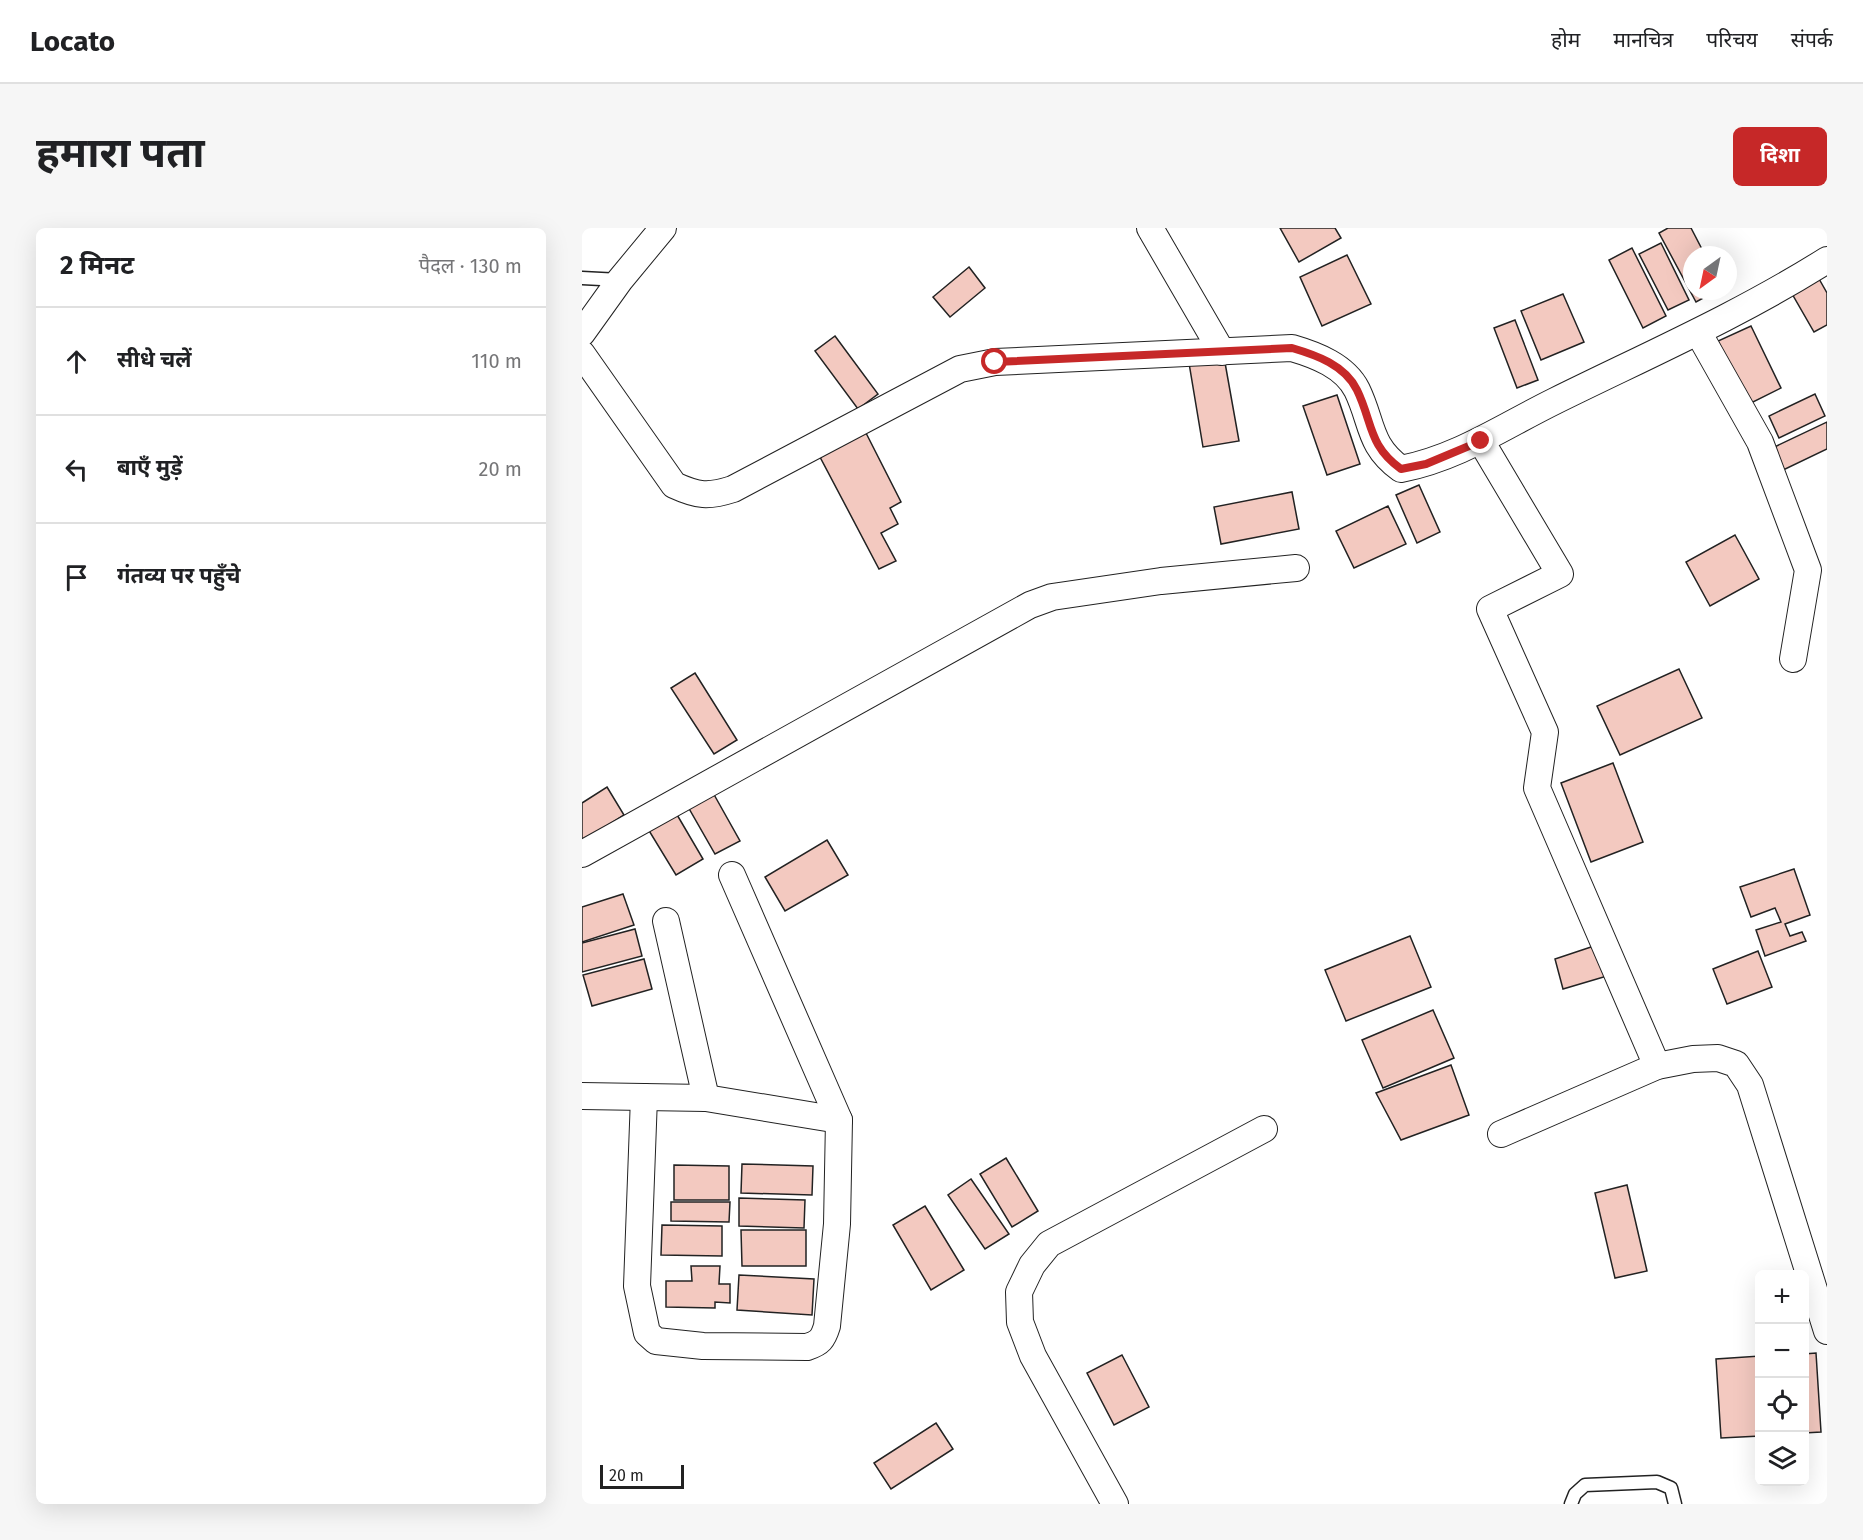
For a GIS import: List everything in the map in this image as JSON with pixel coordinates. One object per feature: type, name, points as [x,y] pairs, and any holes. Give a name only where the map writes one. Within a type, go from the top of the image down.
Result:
[{"type":"street","points":[[582,333],[620,280],[663,228]]},
{"type":"street","points":[[1150,228],[1222,352]]},
{"type":"street","points":[[582,354],[674,484],[693,494],[715,495],[734,489],[960,369],[995,362],[1292,348],[1316,355],[1338,368],[1356,388],[1378,448],[1401,469],[1426,464],[1481,441],[1552,402],[1698,332],[1827,260]]},
{"type":"street","points":[[1698,332],[1761,442],[1817,568],[1793,659]]},
{"type":"street","points":[[1481,441],[1560,574],[1490,609],[1545,732],[1537,788],[1657,1066]]},
{"type":"street","points":[[582,854],[1030,604],[1052,597],[1161,581],[1296,568]]},
{"type":"street","points":[[644,1097],[637,1286],[648,1333],[656,1341],[703,1346],[807,1347],[822,1340],[828,1326],[837,1224],[839,1120],[732,876]]},
{"type":"street","points":[[666,921],[706,1098]]},
{"type":"street","points":[[1501,1134],[1657,1066],[1693,1059],[1718,1058],[1736,1064],[1750,1085],[1827,1331]]},
{"type":"street","points":[[582,1096],[706,1098],[839,1120]]},
{"type":"street","points":[[1115,1504],[1033,1356],[1020,1322],[1019,1292],[1032,1265],[1049,1244],[1264,1129]]},
{"type":"lane","points":[[582,278],[620,280]]},
{"type":"lane","points":[[1571,1504],[1575,1494],[1585,1485],[1657,1482],[1671,1488],[1675,1504]]},
{"type":"building","points":[[1280,228],[1335,228],[1341,238],[1299,262]]},
{"type":"building","points":[[1668,228],[1691,228],[1700,246],[1683,246],[1683,278],[1659,233]]},
{"type":"building","points":[[1661,243],[1683,288],[1683,300],[1689,300],[1668,310],[1639,254]]},
{"type":"building","points":[[1632,248],[1666,316],[1643,328],[1609,260]]},
{"type":"building","points":[[1347,255],[1371,304],[1322,326],[1300,277]]},
{"type":"building","points":[[969,267],[985,288],[950,317],[933,297]]},
{"type":"building","points":[[1814,270],[1827,293],[1827,325],[1814,332],[1787,285]]},
{"type":"building","points":[[1563,294],[1584,342],[1541,360],[1521,311]]},
{"type":"building","points":[[1515,320],[1538,380],[1517,388],[1494,328]]},
{"type":"building","points":[[1751,326],[1781,388],[1749,404],[1718,341]]},
{"type":"building","points":[[835,336],[878,394],[858,409],[815,351]]},
{"type":"building","points":[[1224,357],[1239,441],[1203,447],[1189,363]]},
{"type":"building","points":[[1815,394],[1825,416],[1779,438],[1769,416]]},
{"type":"building","points":[[1337,395],[1360,464],[1327,475],[1303,406]]},
{"type":"building","points":[[1827,422],[1827,449],[1779,472],[1768,450]]},
{"type":"building","points":[[866,433],[901,502],[890,508],[898,524],[881,533],[896,561],[879,569],[820,457]]},
{"type":"building","points":[[1419,485],[1440,532],[1417,543],[1396,495]]},
{"type":"building","points":[[1292,492],[1299,529],[1221,544],[1214,507]]},
{"type":"building","points":[[1388,506],[1406,544],[1354,568],[1336,531]]},
{"type":"building","points":[[1735,535],[1759,579],[1710,606],[1686,562]]},
{"type":"building","points":[[1679,669],[1702,718],[1620,755],[1597,706]]},
{"type":"building","points":[[695,673],[737,740],[714,754],[671,688]]},
{"type":"building","points":[[1613,763],[1643,842],[1591,862],[1561,783]]},
{"type":"building","points":[[607,787],[624,815],[582,842],[582,803]]},
{"type":"building","points":[[712,791],[740,841],[715,854],[687,805]]},
{"type":"building","points":[[676,813],[703,859],[676,875],[648,829]]},
{"type":"building","points":[[827,840],[848,875],[785,911],[765,877]]},
{"type":"building","points":[[1794,869],[1810,915],[1785,924],[1790,936],[1802,932],[1806,941],[1765,956],[1756,930],[1781,922],[1775,908],[1751,917],[1740,887]]},
{"type":"building","points":[[623,894],[634,925],[582,942],[582,907]]},
{"type":"building","points":[[635,929],[642,956],[582,972],[582,943]]},
{"type":"building","points":[[1410,936],[1431,987],[1346,1021],[1325,970]]},
{"type":"building","points":[[1597,945],[1607,976],[1563,989],[1555,959]]},
{"type":"building","points":[[1758,951],[1772,987],[1727,1004],[1713,969]]},
{"type":"building","points":[[644,959],[652,989],[592,1006],[583,975]]},
{"type":"building","points":[[1433,1010],[1454,1058],[1383,1088],[1362,1040]]},
{"type":"building","points":[[1451,1065],[1469,1115],[1401,1140],[1376,1093]]},
{"type":"building","points":[[1006,1158],[1038,1211],[1012,1227],[980,1174]]},
{"type":"building","points":[[742,1164],[813,1166],[812,1195],[741,1193]]},
{"type":"building","points":[[674,1165],[729,1166],[729,1200],[674,1200]]},
{"type":"building","points":[[971,1179],[1009,1234],[985,1249],[948,1195]]},
{"type":"building","points":[[1627,1185],[1647,1271],[1615,1278],[1595,1193]]},
{"type":"building","points":[[739,1198],[805,1200],[804,1228],[739,1226]]},
{"type":"building","points":[[671,1202],[730,1202],[729,1222],[671,1221]]},
{"type":"building","points":[[925,1206],[964,1270],[931,1290],[893,1225]]},
{"type":"building","points":[[662,1225],[722,1226],[722,1256],[661,1255]]},
{"type":"building","points":[[741,1230],[806,1230],[806,1266],[742,1266]]},
{"type":"building","points":[[691,1266],[720,1266],[719,1284],[730,1284],[730,1303],[715,1302],[715,1308],[666,1307],[666,1281],[692,1281]]},
{"type":"building","points":[[739,1275],[814,1279],[812,1315],[737,1310]]},
{"type":"building","points":[[1816,1353],[1821,1432],[1809,1433],[1809,1354]]},
{"type":"building","points":[[1122,1355],[1149,1407],[1114,1425],[1087,1373]]},
{"type":"building","points":[[1755,1356],[1755,1436],[1721,1438],[1716,1359]]},
{"type":"building","points":[[936,1423],[953,1449],[891,1489],[874,1463]]},
{"type":"route","points":[[995,362],[1292,348],[1316,355],[1338,368],[1356,388],[1378,448],[1401,469],[1426,464],[1481,441]]}]
